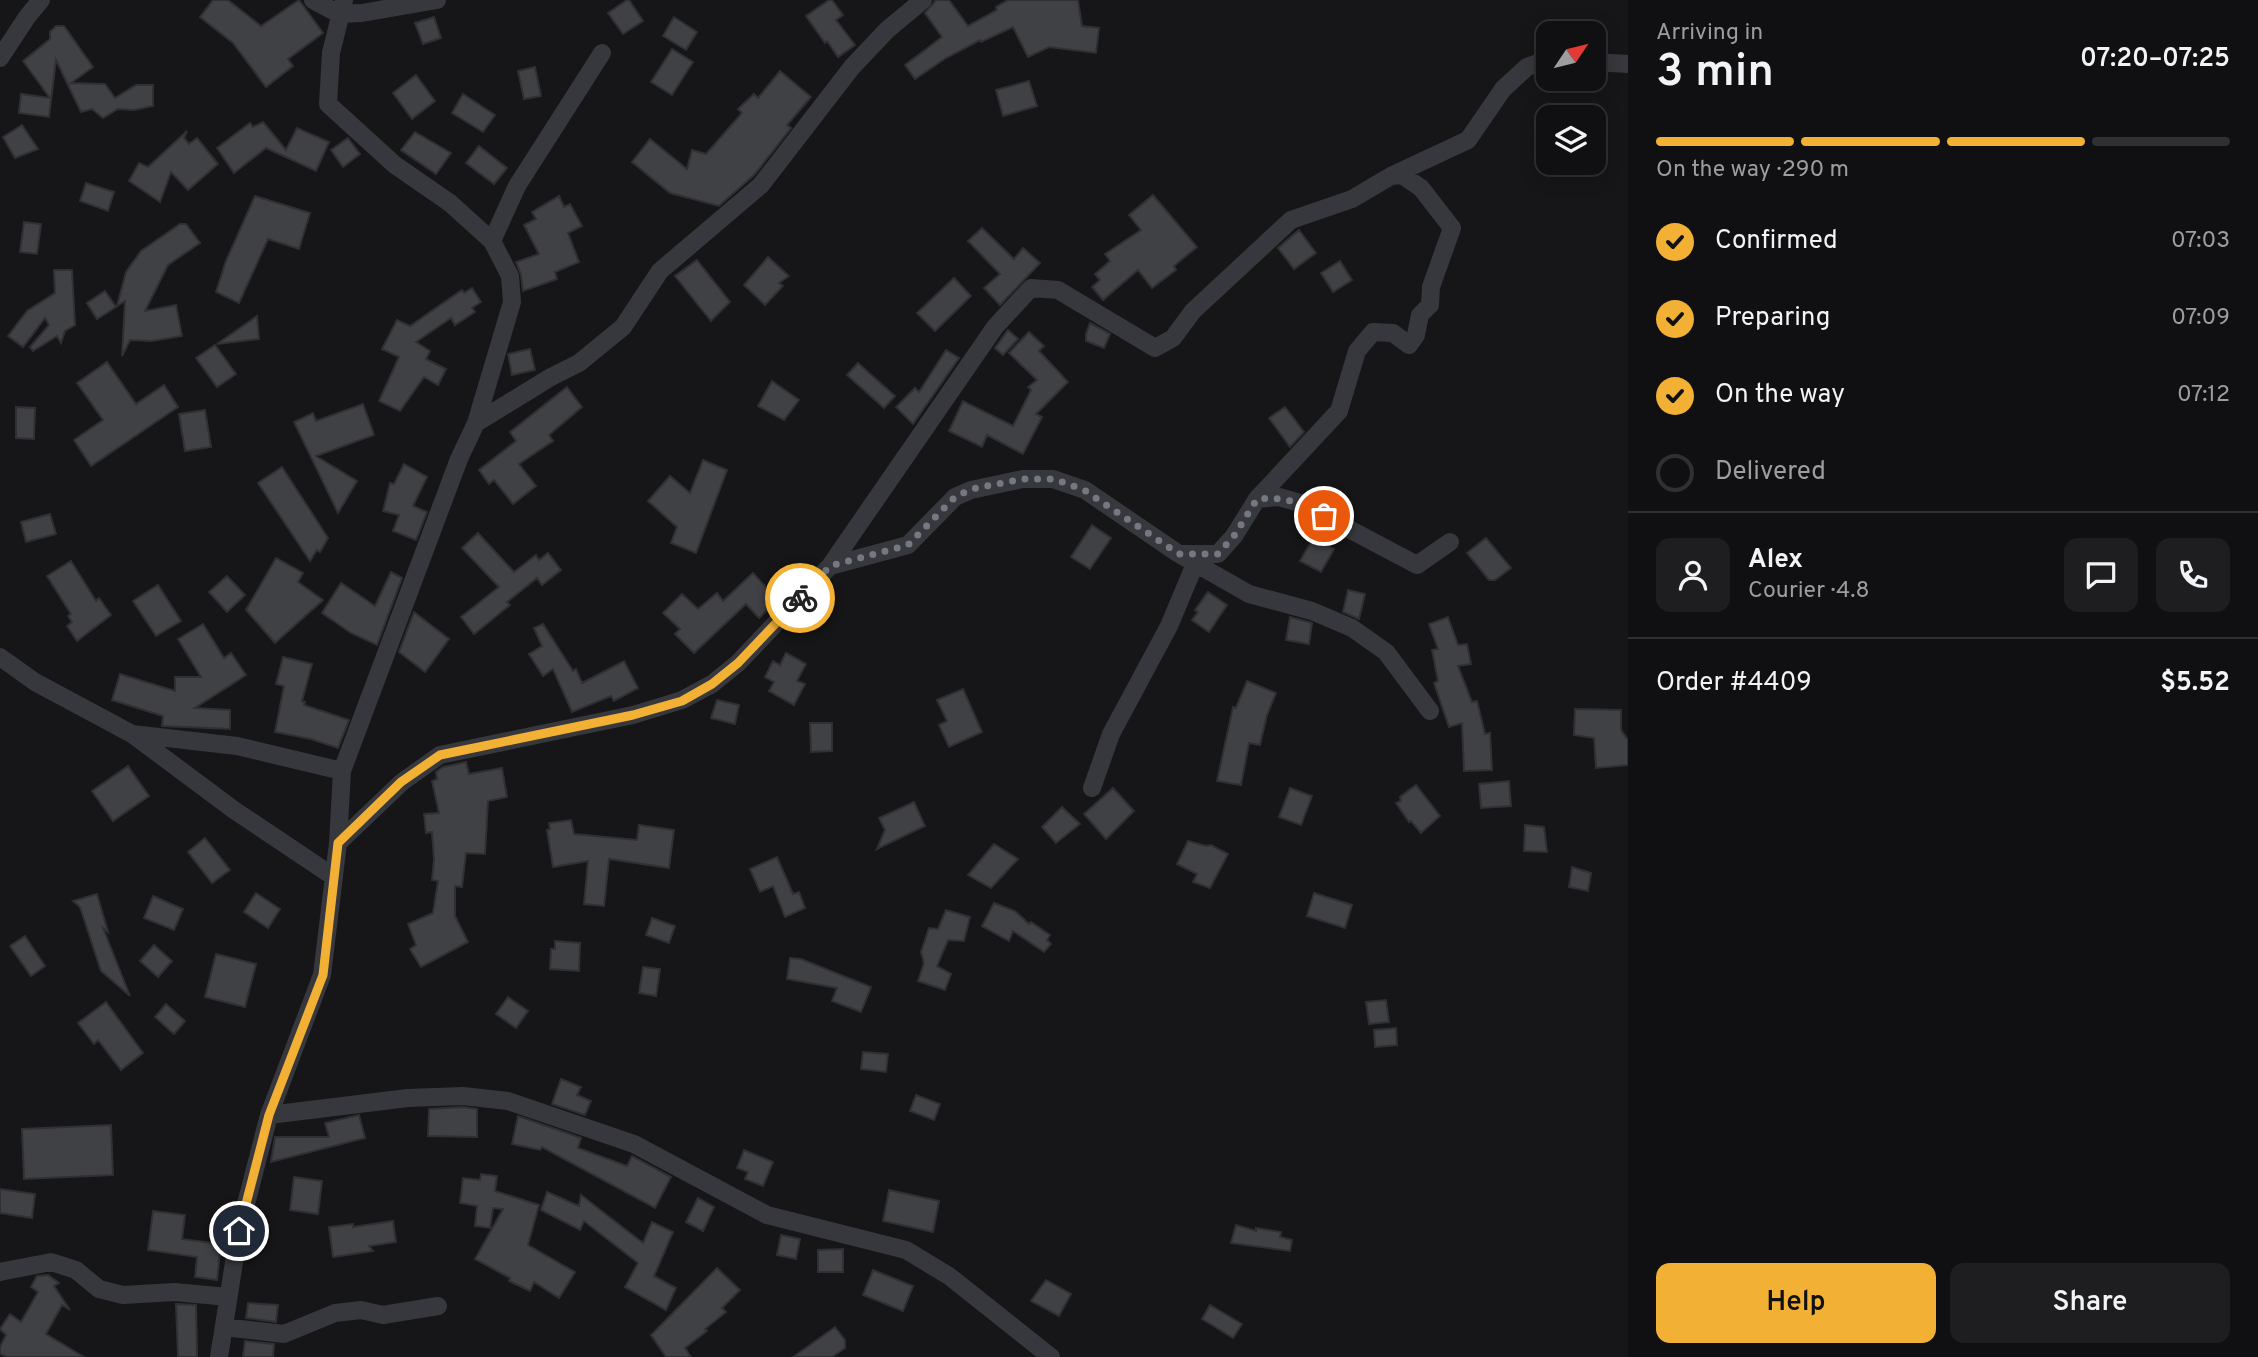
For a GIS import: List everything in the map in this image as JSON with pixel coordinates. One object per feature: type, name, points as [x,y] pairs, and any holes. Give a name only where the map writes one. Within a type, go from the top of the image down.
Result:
[{"type":"street","points":[[0,58],[41,0]]},
{"type":"street","points":[[313,0],[362,13],[437,0]]},
{"type":"street","points":[[476,423],[579,363],[623,327],[660,271],[761,185],[852,67],[887,30],[923,0]]},
{"type":"street","points":[[219,1357],[239,1231],[269,1115],[323,975],[338,843],[342,771],[459,458],[476,423],[512,302],[510,276],[492,241],[450,203],[395,165],[328,104],[331,52],[341,7]]},
{"type":"street","points":[[492,241],[517,186],[602,52]]},
{"type":"street","points":[[338,843],[401,782],[440,755],[633,715],[682,701],[712,684],[738,663],[830,566],[995,327],[1031,288],[1058,290],[1155,348],[1173,338],[1193,311],[1291,220],[1353,200],[1391,176],[1468,140],[1503,89],[1527,66],[1536,63]]},
{"type":"street","points":[[1606,63],[1628,64]]},
{"type":"street","points":[[1421,188],[1419,175],[1427,159]]},
{"type":"street","points":[[1179,554],[1218,554],[1234,536],[1257,499],[1339,411],[1357,351],[1373,332],[1393,333],[1409,345],[1416,335],[1420,315],[1430,305],[1432,287],[1452,228],[1421,188],[1402,175],[1391,176]]},
{"type":"street","points":[[830,566],[908,545],[955,497],[971,489],[1023,479],[1054,479],[1084,490],[1179,554],[1249,594],[1312,611],[1352,628],[1386,652],[1430,711]]},
{"type":"street","points":[[1257,499],[1279,497],[1300,503],[1417,565],[1450,542]]},
{"type":"street","points":[[1092,788],[1111,734],[1169,626],[1195,564]]},
{"type":"street","points":[[0,657],[35,682],[132,734],[234,810],[334,877]]},
{"type":"street","points":[[132,734],[237,746],[342,771]]},
{"type":"street","points":[[269,1115],[408,1098],[463,1096],[508,1101],[634,1144],[767,1215],[906,1250],[949,1276],[1051,1357]]},
{"type":"street","points":[[0,1272],[51,1262],[76,1270],[99,1289],[123,1295],[175,1292],[228,1297]]},
{"type":"street","points":[[224,1327],[284,1334],[335,1313],[361,1310],[383,1315],[438,1306]]},
{"type":"building","points":[[213,0],[228,0],[261,26],[299,0],[323,33],[288,59],[293,66],[266,87],[233,43],[200,17]]},
{"type":"building","points":[[627,0],[643,21],[623,34],[608,13]]},
{"type":"building","points":[[832,0],[843,15],[836,20],[855,45],[838,57],[806,16]]},
{"type":"building","points":[[936,0],[949,0],[968,26],[997,10],[996,7],[1008,0],[1078,0],[1082,26],[1099,28],[1096,53],[1049,47],[1028,57],[1013,27],[946,58],[915,79],[905,65],[942,37],[925,13]]},
{"type":"building","points":[[434,17],[441,38],[423,44],[415,23]]},
{"type":"building","points":[[674,17],[697,32],[686,50],[663,36]]},
{"type":"building","points":[[56,26],[64,26],[93,67],[71,83],[105,84],[115,98],[136,85],[153,85],[153,106],[134,110],[118,109],[103,118],[92,109],[81,112],[56,60],[49,117],[19,113],[21,94],[50,98],[23,61],[50,39],[50,32]]},
{"type":"building","points":[[672,49],[693,62],[672,95],[651,82]]},
{"type":"building","points":[[535,67],[541,96],[524,99],[518,71]]},
{"type":"building","points":[[780,71],[811,97],[787,125],[791,128],[754,175],[719,206],[670,193],[632,162],[650,139],[687,169],[692,150],[706,154],[742,113],[738,109],[754,94],[758,98]]},
{"type":"building","points":[[416,75],[435,101],[412,119],[393,93]]},
{"type":"building","points":[[1029,81],[1037,106],[1003,116],[996,90]]},
{"type":"building","points":[[463,94],[495,115],[483,132],[452,113]]},
{"type":"building","points":[[263,122],[286,150],[297,128],[329,142],[316,171],[266,148],[234,173],[217,148],[250,123],[253,127]]},
{"type":"building","points":[[22,125],[38,149],[15,158],[3,137]]},
{"type":"building","points":[[187,131],[184,138],[189,144],[197,138],[218,164],[188,190],[171,172],[160,202],[129,181],[139,163],[148,167]]},
{"type":"building","points":[[415,132],[451,153],[436,174],[401,150]]},
{"type":"building","points":[[348,138],[360,154],[343,167],[331,150]]},
{"type":"building","points":[[479,146],[507,168],[494,184],[466,163]]},
{"type":"building","points":[[86,183],[114,192],[108,211],[80,201]]},
{"type":"building","points":[[1153,195],[1197,247],[1174,266],[1176,270],[1152,288],[1138,270],[1103,300],[1092,287],[1100,280],[1095,274],[1110,261],[1105,254],[1141,230],[1129,215]]},
{"type":"building","points":[[255,196],[310,213],[299,249],[268,239],[239,303],[216,292],[226,261]]},
{"type":"building","points":[[559,196],[564,207],[570,204],[582,226],[568,233],[579,262],[555,272],[557,279],[523,291],[516,262],[539,254],[524,225],[536,219],[532,212]]},
{"type":"building","points":[[24,222],[41,224],[37,254],[20,252]]},
{"type":"building","points":[[180,224],[186,224],[200,243],[168,265],[145,311],[176,305],[182,336],[152,341],[130,340],[122,356],[125,301],[117,306],[126,272],[141,251]]},
{"type":"building","points":[[982,228],[1014,259],[1023,248],[1040,263],[1000,305],[984,288],[1000,274],[968,241]]},
{"type":"building","points":[[1299,230],[1316,253],[1294,269],[1278,248]]},
{"type":"building","points":[[768,257],[789,276],[779,283],[783,286],[765,305],[744,285]]},
{"type":"building","points":[[697,260],[730,302],[711,321],[675,276]]},
{"type":"building","points":[[1340,261],[1352,280],[1333,292],[1321,273]]},
{"type":"building","points":[[54,270],[72,270],[75,325],[65,331],[61,343],[57,336],[33,351],[30,347],[49,325],[45,318],[23,347],[8,336],[27,311],[55,293]]},
{"type":"building","points":[[954,278],[971,296],[935,331],[917,313]]},
{"type":"building","points":[[472,288],[481,302],[472,308],[475,312],[455,325],[451,318],[416,342],[430,351],[426,359],[446,369],[438,385],[424,377],[400,411],[379,401],[399,357],[382,349],[397,320],[410,326],[462,290],[464,293]]},
{"type":"building","points":[[105,291],[116,307],[97,319],[87,303]]},
{"type":"building","points":[[257,316],[259,339],[217,344]]},
{"type":"building","points":[[1090,323],[1110,334],[1104,348],[1086,341]]},
{"type":"building","points":[[1008,330],[1018,339],[1003,355],[995,348]]},
{"type":"building","points":[[1029,332],[1044,346],[1039,351],[1068,382],[1036,414],[1042,417],[1023,454],[987,435],[982,447],[949,431],[963,401],[1013,426],[1031,390],[1028,387],[1037,380],[1009,353]]},
{"type":"building","points":[[215,345],[236,374],[217,387],[196,358]]},
{"type":"building","points":[[530,349],[535,370],[512,375],[508,354]]},
{"type":"building","points":[[946,350],[959,358],[913,424],[896,407],[915,388],[919,392]]},
{"type":"building","points":[[107,362],[136,404],[164,385],[178,407],[91,466],[74,440],[103,420],[77,383]]},
{"type":"building","points":[[858,363],[895,396],[884,408],[847,375]]},
{"type":"building","points":[[772,381],[799,400],[784,420],[758,406]]},
{"type":"building","points":[[567,387],[582,407],[549,435],[553,441],[519,464],[536,486],[513,504],[494,480],[489,484],[479,470],[516,441],[510,432]]},
{"type":"building","points":[[363,404],[374,435],[316,456],[357,481],[338,513],[294,422],[313,413],[316,421]]},
{"type":"building","points":[[16,407],[35,408],[34,439],[16,438]]},
{"type":"building","points":[[1285,407],[1304,432],[1290,447],[1269,418]]},
{"type":"building","points":[[205,410],[211,447],[185,451],[179,414]]},
{"type":"building","points":[[703,460],[727,470],[696,553],[671,543],[677,527],[648,501],[670,476],[690,493]]},
{"type":"building","points":[[404,464],[427,477],[413,506],[427,512],[416,540],[393,531],[399,515],[383,511],[390,483],[394,484]]},
{"type":"building","points":[[282,467],[328,538],[320,552],[317,550],[310,561],[258,483]]},
{"type":"building","points":[[50,514],[56,534],[26,542],[21,522]]},
{"type":"building","points":[[1092,525],[1111,538],[1090,569],[1071,557]]},
{"type":"building","points":[[478,533],[514,572],[536,555],[539,560],[548,553],[561,570],[542,585],[537,578],[507,602],[510,605],[474,634],[461,617],[499,587],[462,548]]},
{"type":"building","points":[[1314,537],[1334,549],[1321,572],[1300,561]]},
{"type":"building","points":[[1486,538],[1511,568],[1495,580],[1489,580],[1467,553]]},
{"type":"building","points":[[276,558],[303,573],[298,582],[323,600],[275,643],[246,610]]},
{"type":"building","points":[[71,561],[96,601],[99,598],[111,615],[77,641],[67,626],[72,622],[68,616],[71,614],[47,576]]},
{"type":"building","points":[[391,572],[402,578],[377,645],[351,633],[322,613],[341,583],[375,606]]},
{"type":"building","points":[[753,573],[778,600],[759,618],[746,604],[694,653],[675,634],[680,629],[663,613],[682,594],[698,609],[717,593],[723,601]]},
{"type":"building","points":[[227,576],[245,595],[227,612],[209,592]]},
{"type":"building","points":[[158,585],[181,621],[156,636],[133,601]]},
{"type":"building","points":[[1348,590],[1365,594],[1359,619],[1343,612]]},
{"type":"building","points":[[1208,592],[1227,605],[1209,632],[1192,620],[1198,612],[1195,610]]},
{"type":"building","points":[[414,612],[449,639],[425,672],[399,652]]},
{"type":"building","points":[[1290,617],[1312,623],[1309,644],[1286,640]]},
{"type":"building","points":[[1448,617],[1458,645],[1467,644],[1471,664],[1458,666],[1472,702],[1477,701],[1485,734],[1490,733],[1492,770],[1464,771],[1462,723],[1449,727],[1434,683],[1438,681],[1432,650],[1438,649],[1429,624]]},
{"type":"building","points":[[203,624],[224,658],[231,653],[246,675],[195,708],[230,710],[230,729],[162,726],[163,716],[112,700],[120,674],[175,691],[175,677],[201,677],[178,639]]},
{"type":"building","points":[[543,624],[573,671],[576,669],[582,683],[624,661],[638,688],[614,701],[611,696],[572,712],[553,669],[543,676],[529,654],[542,646],[534,628]]},
{"type":"building","points":[[786,653],[806,664],[797,681],[805,684],[794,705],[769,691],[774,682],[765,677],[773,661],[780,665]]},
{"type":"building","points":[[283,657],[312,664],[302,701],[305,702],[304,705],[349,720],[338,748],[275,732],[284,686],[276,684]]},
{"type":"building","points":[[1247,681],[1276,693],[1267,715],[1260,745],[1249,743],[1241,785],[1217,781],[1233,707],[1236,708]]},
{"type":"building","points":[[963,689],[982,732],[949,747],[939,725],[947,721],[937,700]]},
{"type":"building","points":[[717,700],[739,705],[735,724],[711,718]]},
{"type":"building","points":[[1575,709],[1621,710],[1621,730],[1628,740],[1628,765],[1596,768],[1594,738],[1574,735]]},
{"type":"building","points":[[810,723],[832,723],[832,751],[811,752]]},
{"type":"building","points":[[466,762],[469,774],[502,768],[507,797],[488,801],[485,854],[466,853],[462,887],[455,886],[455,916],[468,942],[421,967],[410,949],[416,945],[408,924],[433,913],[438,881],[432,880],[432,832],[426,833],[424,814],[439,813],[432,781],[437,779],[436,772],[443,767]]},
{"type":"building","points":[[128,766],[149,796],[113,821],[92,791]]},
{"type":"building","points":[[1509,781],[1511,806],[1481,808],[1479,784]]},
{"type":"building","points":[[1416,785],[1440,816],[1421,833],[1409,822],[1396,803]]},
{"type":"building","points":[[1113,788],[1134,811],[1106,839],[1084,814]]},
{"type":"building","points":[[1290,788],[1312,796],[1301,825],[1279,817]]},
{"type":"building","points":[[914,802],[925,826],[877,849],[885,830],[879,818]]},
{"type":"building","points":[[1062,807],[1080,824],[1056,843],[1042,827]]},
{"type":"building","points":[[571,820],[574,834],[637,840],[639,825],[674,830],[669,868],[609,859],[604,906],[584,904],[588,861],[553,867],[547,830],[550,829],[549,823]]},
{"type":"building","points":[[1525,825],[1544,827],[1547,852],[1524,851]]},
{"type":"building","points":[[205,838],[230,870],[212,883],[188,852]]},
{"type":"building","points":[[1188,841],[1211,845],[1228,854],[1210,888],[1193,882],[1197,874],[1177,864]]},
{"type":"building","points":[[994,844],[1018,859],[991,888],[968,875]]},
{"type":"building","points":[[777,857],[793,894],[799,892],[805,908],[785,917],[773,886],[760,892],[750,869]]},
{"type":"building","points":[[1572,867],[1591,873],[1588,891],[1569,887]]},
{"type":"building","points":[[256,893],[280,909],[268,928],[244,912]]},
{"type":"building","points":[[1314,893],[1352,905],[1345,928],[1307,916]]},
{"type":"building","points":[[97,894],[108,932],[103,928],[130,996],[101,971],[80,907],[73,901]]},
{"type":"building","points":[[153,896],[183,909],[174,930],[144,918]]},
{"type":"building","points":[[994,903],[1015,911],[1029,924],[1031,922],[1050,935],[1047,940],[1051,944],[1044,952],[1013,931],[1009,941],[982,926]]},
{"type":"building","points":[[946,910],[970,917],[964,941],[948,940],[937,966],[951,974],[945,990],[918,981],[924,963],[921,952],[929,928],[938,929]]},
{"type":"building","points":[[652,918],[675,926],[669,943],[646,935]]},
{"type":"building","points":[[25,936],[45,966],[31,976],[10,946]]},
{"type":"building","points":[[555,941],[580,943],[579,971],[550,969],[551,949],[555,949]]},
{"type":"building","points":[[154,945],[172,961],[158,977],[140,961]]},
{"type":"building","points":[[216,954],[256,964],[245,1007],[205,997]]},
{"type":"building","points":[[790,958],[801,959],[871,987],[861,1012],[832,1001],[837,988],[787,979]]},
{"type":"building","points":[[643,967],[660,969],[656,996],[639,993]]},
{"type":"building","points":[[508,997],[528,1011],[516,1028],[496,1014]]},
{"type":"building","points":[[1386,1000],[1389,1022],[1369,1024],[1366,1002]]},
{"type":"building","points":[[106,1002],[143,1053],[121,1070],[98,1040],[94,1044],[78,1023]]},
{"type":"building","points":[[166,1004],[185,1021],[174,1034],[155,1017]]},
{"type":"building","points":[[1396,1028],[1397,1045],[1375,1047],[1374,1030]]},
{"type":"building","points":[[863,1052],[888,1054],[886,1072],[861,1069]]},
{"type":"building","points":[[561,1079],[581,1087],[577,1095],[591,1101],[585,1115],[552,1104]]},
{"type":"building","points":[[916,1095],[940,1104],[934,1120],[910,1111]]},
{"type":"building","points":[[429,1109],[477,1109],[477,1137],[428,1136]]},
{"type":"building","points":[[359,1115],[365,1138],[271,1162],[275,1137],[329,1137],[325,1123]]},
{"type":"building","points":[[518,1116],[581,1138],[578,1148],[627,1166],[632,1156],[671,1177],[655,1208],[542,1147],[540,1150],[512,1144]]},
{"type":"building","points":[[111,1125],[113,1175],[24,1179],[22,1129]]},
{"type":"building","points":[[744,1150],[773,1162],[763,1186],[745,1179],[748,1172],[737,1168]]},
{"type":"building","points":[[481,1174],[497,1176],[495,1191],[539,1205],[528,1245],[575,1272],[559,1298],[534,1282],[530,1291],[475,1259],[503,1209],[493,1208],[490,1228],[475,1226],[477,1206],[460,1203],[463,1178],[480,1180]]},
{"type":"building","points":[[294,1177],[322,1181],[318,1214],[290,1210]]},
{"type":"building","points":[[0,1189],[35,1194],[32,1218],[0,1213]]},
{"type":"building","points":[[889,1190],[939,1201],[933,1232],[883,1221]]},
{"type":"building","points":[[547,1192],[579,1206],[581,1195],[643,1243],[652,1222],[673,1232],[654,1276],[676,1288],[666,1310],[625,1287],[638,1263],[584,1221],[580,1230],[541,1210]]},
{"type":"building","points":[[698,1198],[714,1207],[703,1231],[686,1222]]},
{"type":"building","points":[[153,1211],[185,1215],[182,1239],[221,1244],[217,1280],[195,1277],[197,1257],[148,1250]]},
{"type":"building","points":[[393,1221],[396,1242],[369,1246],[373,1251],[333,1257],[329,1227],[353,1224],[353,1227]]},
{"type":"building","points":[[1236,1225],[1256,1231],[1256,1228],[1281,1232],[1280,1237],[1292,1240],[1290,1251],[1231,1243]]},
{"type":"building","points":[[781,1235],[800,1239],[796,1259],[777,1255]]},
{"type":"building","points":[[843,1249],[843,1272],[818,1272],[818,1250]]},
{"type":"building","points":[[717,1268],[740,1290],[722,1308],[726,1312],[685,1348],[691,1357],[666,1357],[651,1335]]},
{"type":"building","points":[[873,1270],[913,1286],[903,1311],[863,1295]]},
{"type":"building","points":[[48,1275],[59,1283],[54,1286],[70,1310],[62,1305],[46,1334],[84,1357],[7,1357],[0,1354],[0,1347],[6,1335],[0,1329],[10,1314],[21,1322],[38,1292],[31,1287],[37,1276]]},
{"type":"building","points":[[1046,1280],[1071,1294],[1059,1316],[1031,1301]]},
{"type":"building","points":[[248,1303],[278,1305],[276,1322],[246,1318]]},
{"type":"building","points":[[176,1304],[196,1305],[197,1357],[178,1357]]},
{"type":"building","points":[[1210,1305],[1242,1324],[1233,1338],[1202,1319]]},
{"type":"building","points":[[835,1327],[845,1340],[845,1348],[832,1357],[793,1357]]},
{"type":"building","points":[[245,1341],[274,1344],[273,1357],[243,1357]]},
{"type":"way so far","points":[[800,598],[830,566],[908,545],[955,497],[971,489],[1023,479],[1054,479],[1084,490],[1179,554],[1218,554],[1234,536],[1257,499],[1279,497],[1300,503],[1324,516]]},
{"type":"route","points":[[239,1231],[269,1115],[323,975],[338,843],[401,782],[440,755],[633,715],[682,701],[712,684],[738,663],[800,598]]}]
